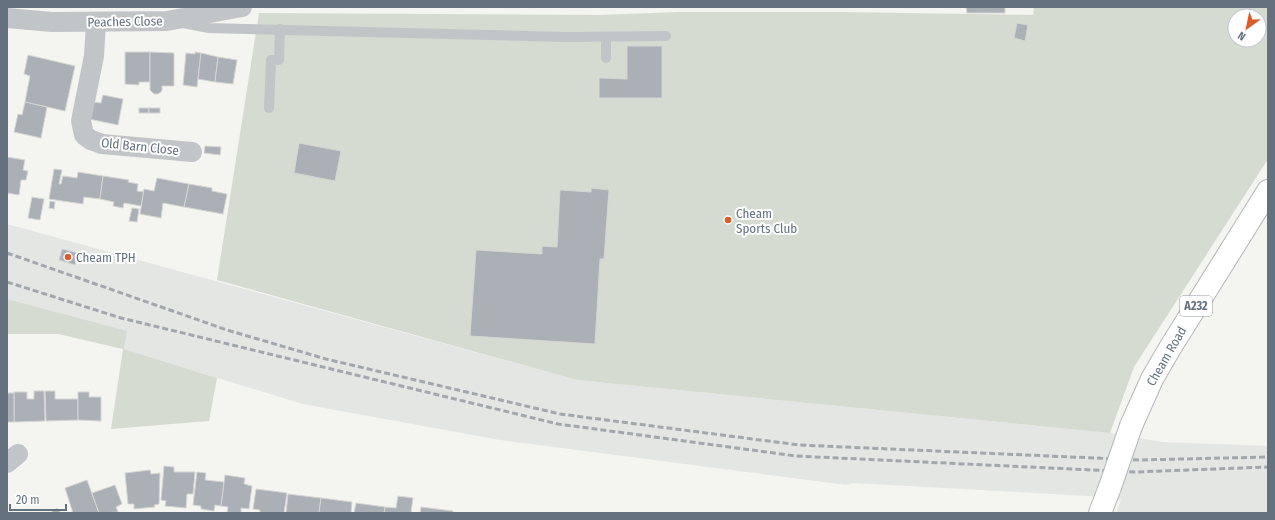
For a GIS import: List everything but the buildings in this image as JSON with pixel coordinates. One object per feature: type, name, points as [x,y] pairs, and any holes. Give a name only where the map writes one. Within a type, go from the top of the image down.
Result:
[{"type":"highway","name":"Cheam Road","points":[[1100,513],[1131,426],[1152,379],[1268,191]]},
{"type":"street","name":"Peaches Close","points":[[7,18],[26,21],[167,21],[206,10],[242,7]]},
{"type":"street","name":"Old Barn Close","points":[[96,22],[94,56],[81,121],[84,135],[102,144],[192,152]]},
{"type":"lane","points":[[167,21],[209,28],[566,37],[666,36]]},
{"type":"lane","points":[[269,108],[271,60],[279,60],[280,29]]},
{"type":"lane","points":[[606,37],[606,58]]},
{"type":"shaded area","name":"Cheam Sports Club","points":[[1034,7],[1268,7],[1268,159],[1134,367],[1110,433],[577,380],[217,280],[259,13],[600,15],[678,12],[840,12],[1033,15]]},
{"type":"shaded area","points":[[7,224],[577,380],[1110,433],[1162,442],[1268,446],[1268,513],[1116,513],[1121,500],[1090,496],[853,483],[846,485],[500,440],[303,404],[123,349],[7,316]]},
{"type":"shaded area","points":[[7,299],[127,331],[124,349],[217,378],[209,421],[111,429],[123,349],[58,334],[7,334]]},
{"type":"railway","points":[[7,253],[227,330],[326,359],[560,414],[799,445],[1140,460],[1268,457]]},
{"type":"railway","points":[[7,282],[121,318],[558,424],[796,456],[1135,472],[1268,467]]},
{"type":"place","name":"Cheam Sports Club","points":[[728,220]]},
{"type":"place","name":"Cheam TPH","points":[[68,257]]}]
